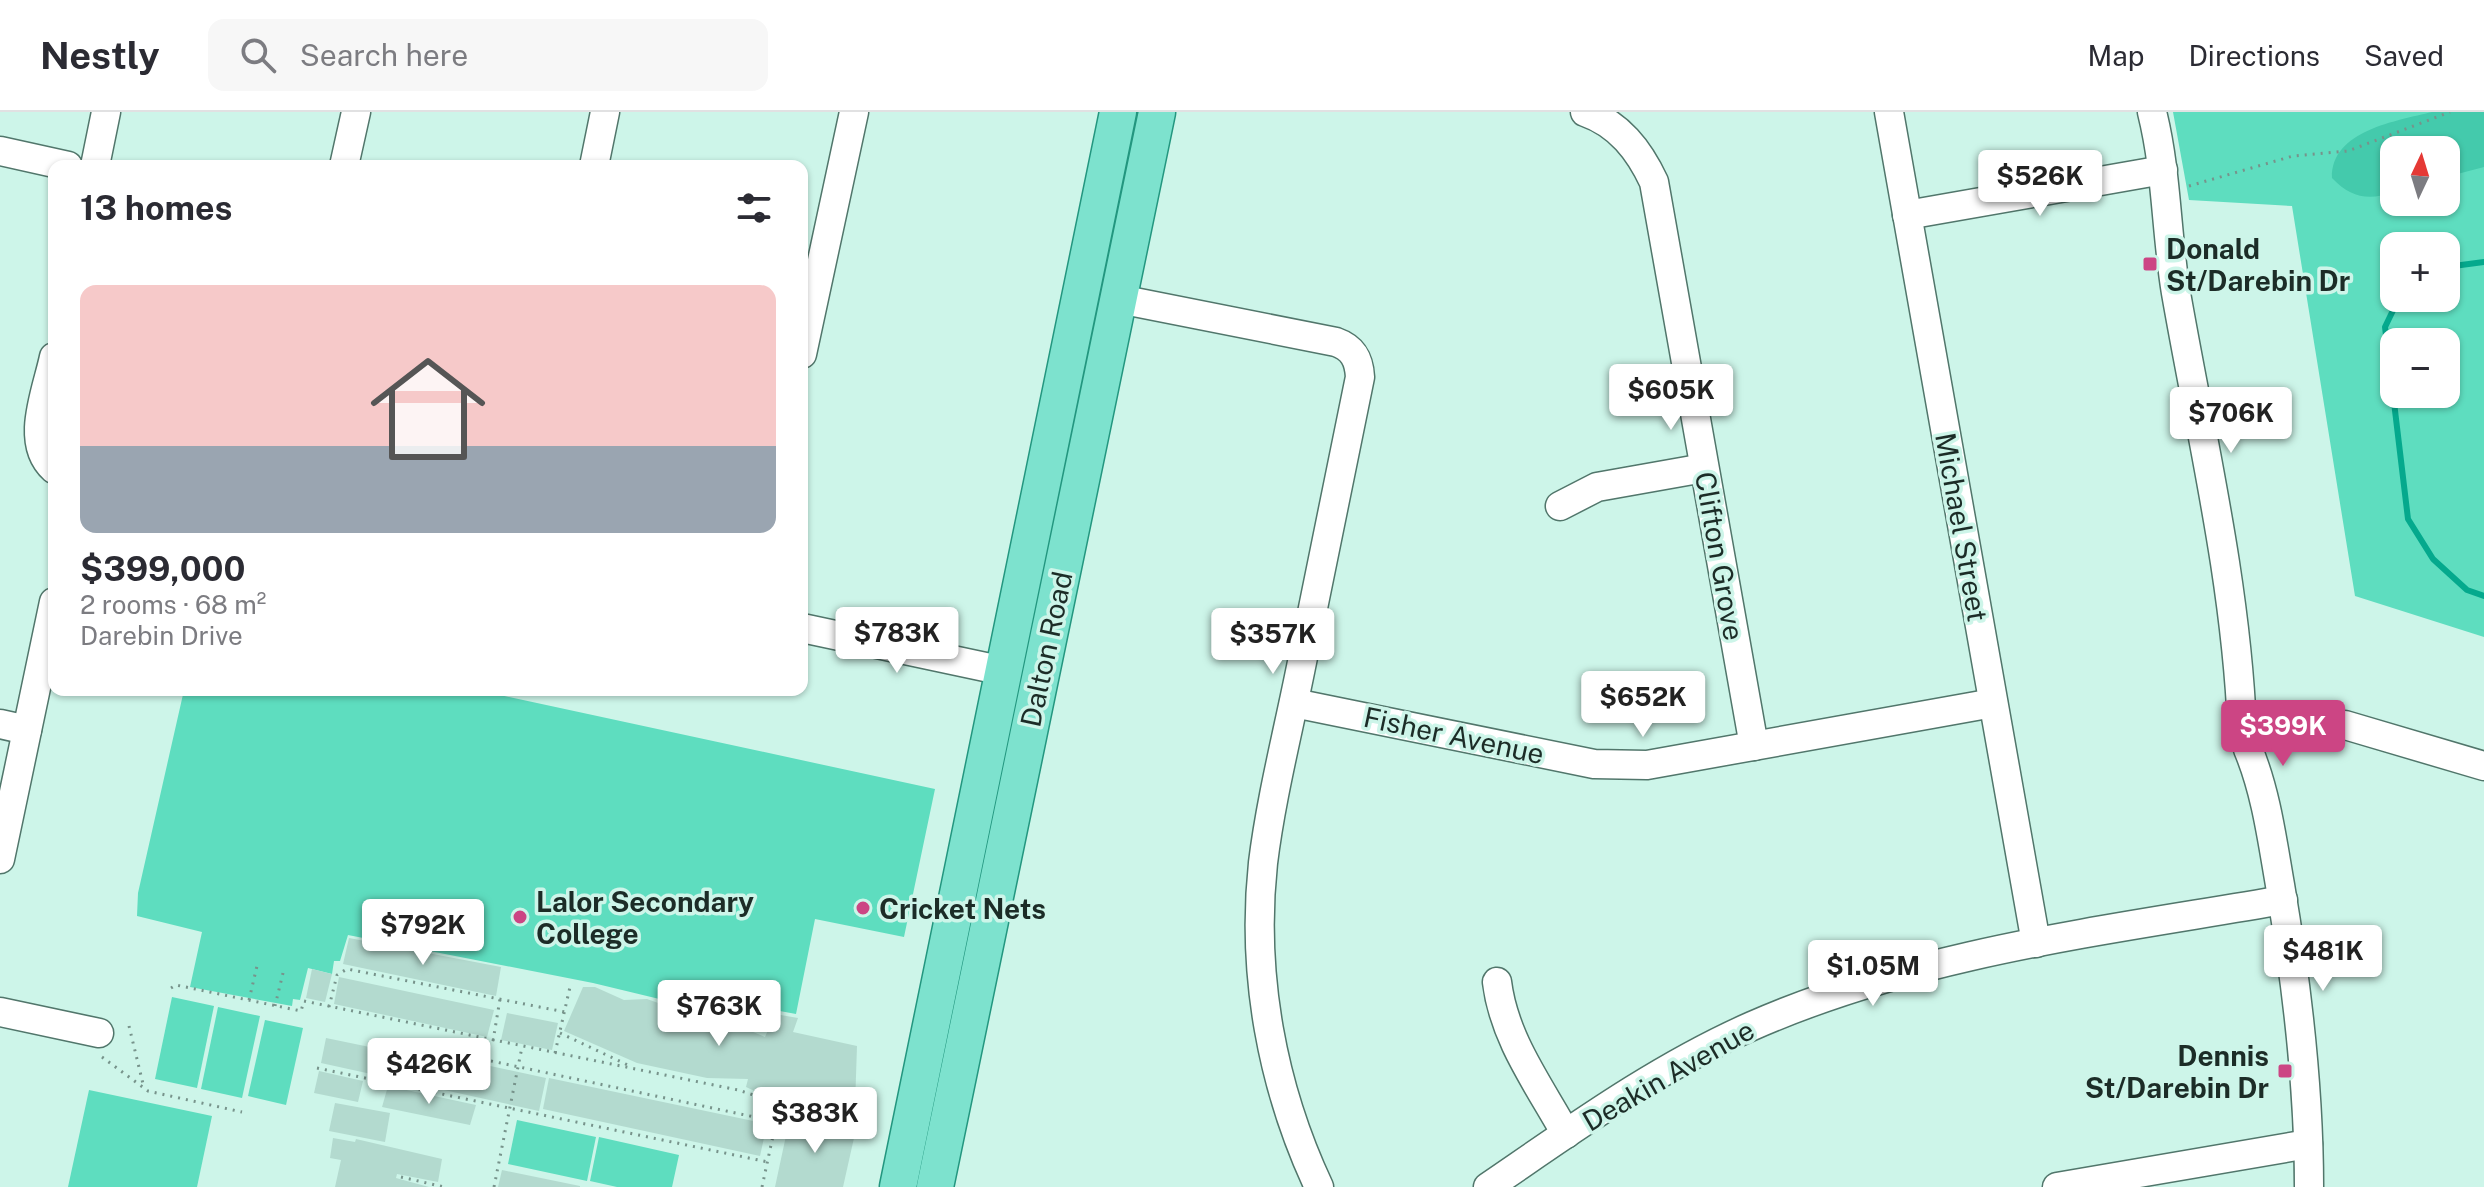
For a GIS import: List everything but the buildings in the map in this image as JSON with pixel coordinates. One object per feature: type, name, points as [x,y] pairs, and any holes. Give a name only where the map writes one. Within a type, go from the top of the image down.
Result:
[{"type":"main road","name":"Dalton Road","points":[[898,1187],[1118,112]]},
{"type":"main road","name":"Dalton Road","points":[[935,1187],[1157,112]]},
{"type":"main road","points":[[1004,671],[1040,678]]},
{"type":"street","points":[[96,160],[106,112]]},
{"type":"street","points":[[345,160],[356,112]]},
{"type":"street","points":[[595,160],[605,112]]},
{"type":"street","points":[[808,326],[854,112]]},
{"type":"street","name":"Clifton Grove","points":[[1585,112],[1617,129],[1632,145],[1654,182],[1754,746]]},
{"type":"street","name":"Michael Street","points":[[1889,112],[2036,943]]},
{"type":"street","points":[[2137,112],[2164,177]]},
{"type":"street","points":[[2152,112],[2164,177],[2171,261],[2239,658],[2261,735],[2266,806],[2283,900],[2301,1034],[2309,1187]]},
{"type":"street","points":[[0,151],[48,162]]},
{"type":"street","points":[[1907,215],[2164,177]]},
{"type":"street","points":[[1119,299],[1336,342],[1346,346],[1359,363],[1360,377],[1263,863],[1261,964],[1276,1066],[1292,1121],[1319,1187]]},
{"type":"street","points":[[48,386],[38,435],[42,455],[48,462]]},
{"type":"street","points":[[1560,506],[1597,487],[1704,468]]},
{"type":"street","points":[[0,859],[14,727],[48,621]]},
{"type":"street","points":[[808,629],[1004,671]]},
{"type":"street","name":"Fisher Avenue","points":[[1294,703],[1594,764],[1647,765],[1993,703]]},
{"type":"street","points":[[2261,735],[2311,727],[2356,727],[2484,766]]},
{"type":"street","name":"Deakin Avenue","points":[[1488,1187],[1701,1050],[1803,1005],[1912,969],[2036,943],[2283,900]]},
{"type":"street","points":[[1497,982],[1500,1009],[1510,1036],[1566,1134]]},
{"type":"street","points":[[0,1012],[98,1043]]},
{"type":"street","points":[[2057,1187],[2308,1144]]},
{"type":"path","points":[[2164,177],[2293,156],[2348,151],[2450,112]]},
{"type":"path","points":[[249,1000],[257,966]]},
{"type":"path","points":[[329,1007],[337,975],[347,969],[565,1012]]},
{"type":"path","points":[[275,1006],[283,973]]},
{"type":"path","points":[[171,988],[176,985],[301,1011],[304,1001],[738,1090],[780,1103],[852,1113]]},
{"type":"path","points":[[555,1054],[570,987]]},
{"type":"path","points":[[493,1041],[500,999]]},
{"type":"path","points":[[129,1026],[144,1088]]},
{"type":"path","points":[[560,1033],[638,1070]]},
{"type":"path","points":[[98,1043],[144,1088],[242,1112]]},
{"type":"path","points":[[494,1187],[522,1047]]},
{"type":"path","points":[[444,1051],[778,1122]]},
{"type":"path","points":[[317,1068],[768,1162]]},
{"type":"path","points":[[762,1187],[780,1103]]},
{"type":"path","points":[[401,1177],[444,1187]]},
{"type":"green space","points":[[2173,112],[2484,112],[2484,637],[2355,596],[2292,206],[2189,200]]},
{"type":"green space","points":[[2432,112],[2484,112],[2484,167],[2460,173],[2460,136],[2380,136],[2380,195],[2353,194],[2332,178],[2335,162],[2342,149],[2354,138],[2385,124]]},
{"type":"green space","points":[[183,696],[505,696],[935,789],[904,937],[815,919],[796,1014],[769,1009],[763,1024],[593,983],[348,935],[340,961],[334,961],[332,974],[308,968],[300,1000],[293,999],[292,1006],[190,987],[202,932],[137,916],[138,893]]},
{"type":"green space","points":[[172,997],[214,1006],[197,1088],[155,1079]]},
{"type":"green space","points":[[218,1007],[260,1016],[242,1098],[201,1089]]},
{"type":"green space","points":[[265,1020],[303,1028],[286,1105],[248,1096]]},
{"type":"green space","points":[[89,1090],[212,1116],[197,1187],[68,1187]]},
{"type":"green space","points":[[517,1120],[596,1137],[587,1181],[508,1164]]},
{"type":"green space","points":[[599,1137],[679,1155],[672,1187],[617,1187],[590,1181]]},
{"type":"waterway","points":[[2460,265],[2484,262]]},
{"type":"waterway","points":[[2392,312],[2385,327],[2408,519],[2433,559],[2467,590],[2484,596]]},
{"type":"place","name":"Donald St/Darebin Dr","points":[[2150,264]]},
{"type":"place","name":"Cricket Nets","points":[[863,908]]},
{"type":"place","name":"Lalor Secondary College","points":[[520,917]]},
{"type":"place","name":"Dennis St/Darebin Dr","points":[[2285,1071]]}]
